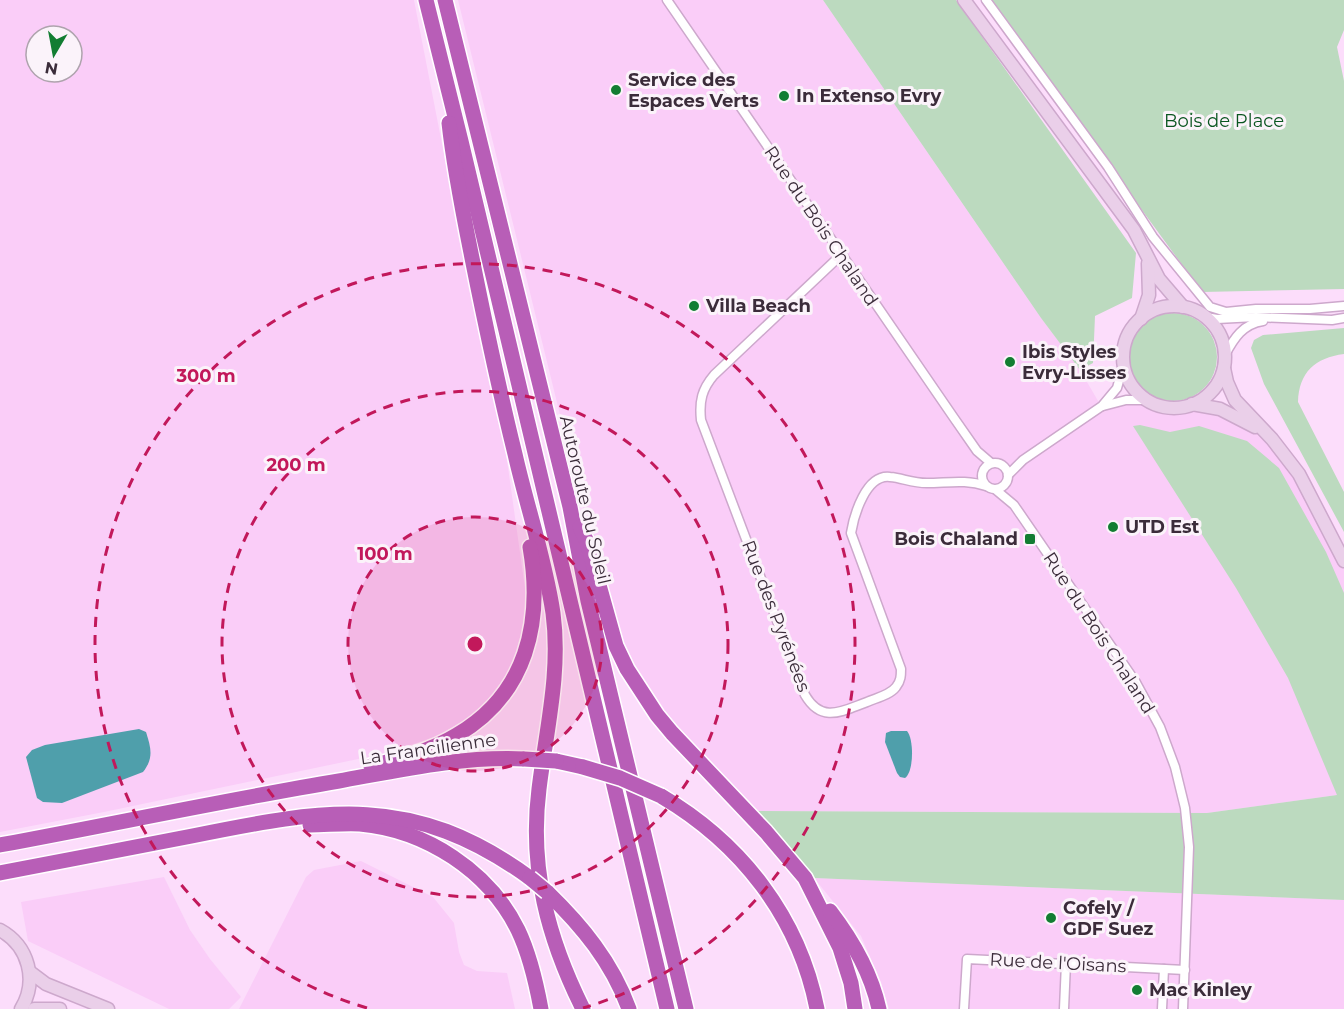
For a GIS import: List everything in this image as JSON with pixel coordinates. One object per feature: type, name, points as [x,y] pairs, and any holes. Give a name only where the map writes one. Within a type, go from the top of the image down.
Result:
[{"type":"highway","name":"Autoroute du Soleil","points":[[426,0],[462,141],[667,1009]]},
{"type":"highway","name":"Autoroute du Soleil","points":[[446,0],[570,507],[588,601],[686,1009]]},
{"type":"highway","points":[[443,73],[451,145],[484,318],[515,455],[548,583],[555,640],[553,691],[538,804],[536,844],[539,882],[552,938],[583,1009]]},
{"type":"highway","points":[[303,787],[313,779],[398,759],[456,736],[488,712],[512,681],[529,644],[534,621],[535,600],[531,553],[515,455]]},
{"type":"highway","points":[[570,507],[587,542],[616,646],[641,692],[672,733],[766,832],[805,878],[851,940],[873,985],[879,1009]]},
{"type":"highway","name":"La Francilienne","points":[[0,845],[440,763],[487,758],[524,759],[583,766],[620,778],[661,796],[722,840],[756,876],[776,905],[805,964],[817,1009]]},
{"type":"highway","points":[[0,873],[280,819],[344,813],[376,814],[408,819],[440,828],[469,840],[497,855],[547,892],[592,941],[618,982],[629,1009]]},
{"type":"highway","points":[[280,819],[306,825],[360,824],[394,831],[429,844],[465,866],[494,892],[518,930],[530,961],[541,1009]]},
{"type":"highway","points":[[805,878],[840,948],[849,974],[855,1009]]},
{"type":"main road","points":[[964,0],[1134,230],[1159,279],[1183,307]]},
{"type":"main road","points":[[1141,319],[1149,295],[1147,253]]},
{"type":"main road","points":[[1272,440],[1246,421],[1212,406],[1192,404],[1167,407],[1148,400],[1132,386],[1124,363],[1125,342],[1131,329],[1150,312],[1166,307],[1192,309],[1206,317],[1220,334],[1227,382],[1235,400],[1272,440],[1299,474],[1344,561]]},
{"type":"main road","points":[[1192,404],[1208,395],[1214,388],[1224,361]]},
{"type":"main road","points":[[0,930],[18,944],[26,957],[30,972],[30,987],[21,1009]]},
{"type":"main road","points":[[30,972],[46,984],[108,1009]]},
{"type":"main road","points":[[34,1009],[60,1009]]},
{"type":"street","name":"Rue du Bois Chaland","points":[[667,0],[977,451],[983,471]]},
{"type":"street","points":[[986,0],[1108,167],[1153,237],[1210,307],[1227,312],[1344,306]]},
{"type":"street","name":"Rue des Pyrénées","points":[[841,255],[714,375],[706,384],[702,394],[700,411],[701,420],[805,695],[818,710],[830,713],[839,712],[887,694],[896,688],[900,680],[901,669],[852,533],[853,523],[867,490],[873,482],[882,477],[919,483],[968,481],[986,486]]},
{"type":"street","points":[[1206,317],[1217,319],[1344,318]]},
{"type":"street","points":[[1224,361],[1236,336],[1244,328],[1256,322],[1279,319]]},
{"type":"street","points":[[996,490],[1023,460],[1102,406],[1117,388],[1124,363]]},
{"type":"street","points":[[1102,406],[1126,400],[1148,400]]},
{"type":"street","name":"Rue du Bois Chaland","points":[[977,451],[996,464]]},
{"type":"street","points":[[1014,505],[1004,495],[986,486],[983,482],[983,471],[996,464],[1023,460]]},
{"type":"street","points":[[996,464],[1007,470],[1014,505]]},
{"type":"street","name":"Rue des Pyrénées","points":[[968,481],[983,471]]},
{"type":"street","name":"Rue du Bois Chaland","points":[[1014,505],[1135,681],[1160,727],[1175,767],[1185,808],[1189,847],[1183,1009]]},
{"type":"street","name":"Rue de l'Oisans","points":[[964,1009],[967,959],[1185,970]]},
{"type":"street","points":[[1064,1009],[1066,963]]},
{"type":"street","points":[[1162,1009],[1164,969]]},
{"type":"shaded area","points":[[0,0],[414,0],[477,324],[506,453],[528,610],[521,645],[506,676],[488,699],[467,719],[437,736],[387,753],[0,832]]},
{"type":"shaded area","points":[[458,0],[823,0],[1041,318],[1080,370],[1101,406],[1148,401],[1169,408],[1192,405],[1220,410],[1271,440],[1298,475],[1344,563],[1344,794],[1207,813],[758,811],[670,719],[640,677],[625,648],[580,496]]},
{"type":"shaded area","points":[[139,729],[146,732],[150,748],[149,762],[143,772],[62,803],[43,802],[37,798],[26,757],[32,750],[45,745]]},
{"type":"shaded area","points":[[907,731],[911,741],[911,763],[905,778],[900,777],[897,773],[885,742],[886,733]]},
{"type":"shaded area","points":[[361,861],[433,897],[454,923],[459,952],[464,965],[477,971],[507,973],[515,1009],[239,1009],[306,877],[314,870]]},
{"type":"shaded area","points":[[164,877],[190,930],[241,997],[229,1009],[169,1009],[28,941],[21,902]]},
{"type":"shaded area","points":[[814,878],[1344,900],[1344,1009],[889,1009],[881,982],[861,936]]},
{"type":"green space","points":[[823,0],[956,0],[1136,253],[1132,298],[1095,316],[1093,363],[1080,370],[1041,318]]},
{"type":"green space","name":"Bois de Place","points":[[988,0],[1344,0],[1344,30],[1337,47],[1344,81],[1344,289],[1202,292]]},
{"type":"green space","points":[[1173,313],[1198,320],[1210,332],[1217,357],[1210,382],[1198,394],[1173,401],[1148,394],[1136,382],[1129,357],[1136,332],[1148,320]]},
{"type":"green space","points":[[1344,328],[1344,354],[1325,359],[1310,368],[1302,382],[1298,402],[1344,492],[1344,532],[1264,384],[1251,348],[1254,340],[1263,335]]},
{"type":"green space","points":[[1140,425],[1170,432],[1199,426],[1247,441],[1279,468],[1326,552],[1344,593],[1344,900],[814,878],[758,811],[1207,813],[1337,795],[1288,678],[1236,588],[1133,426]]},
{"type":"place","name":"Service des Espaces Verts","points":[[616,90]]},
{"type":"place","name":"In Extenso Evry","points":[[784,96]]},
{"type":"place","name":"Villa Beach","points":[[694,306]]},
{"type":"place","name":"Ibis Styles Evry-Lisses","points":[[1010,362]]},
{"type":"place","name":"UTD Est","points":[[1113,527]]},
{"type":"place","name":"Bois Chaland","points":[[1030,539]]},
{"type":"place","name":"Cofely / GDF Suez","points":[[1051,918]]},
{"type":"place","name":"Mac Kinley","points":[[1137,990]]}]
